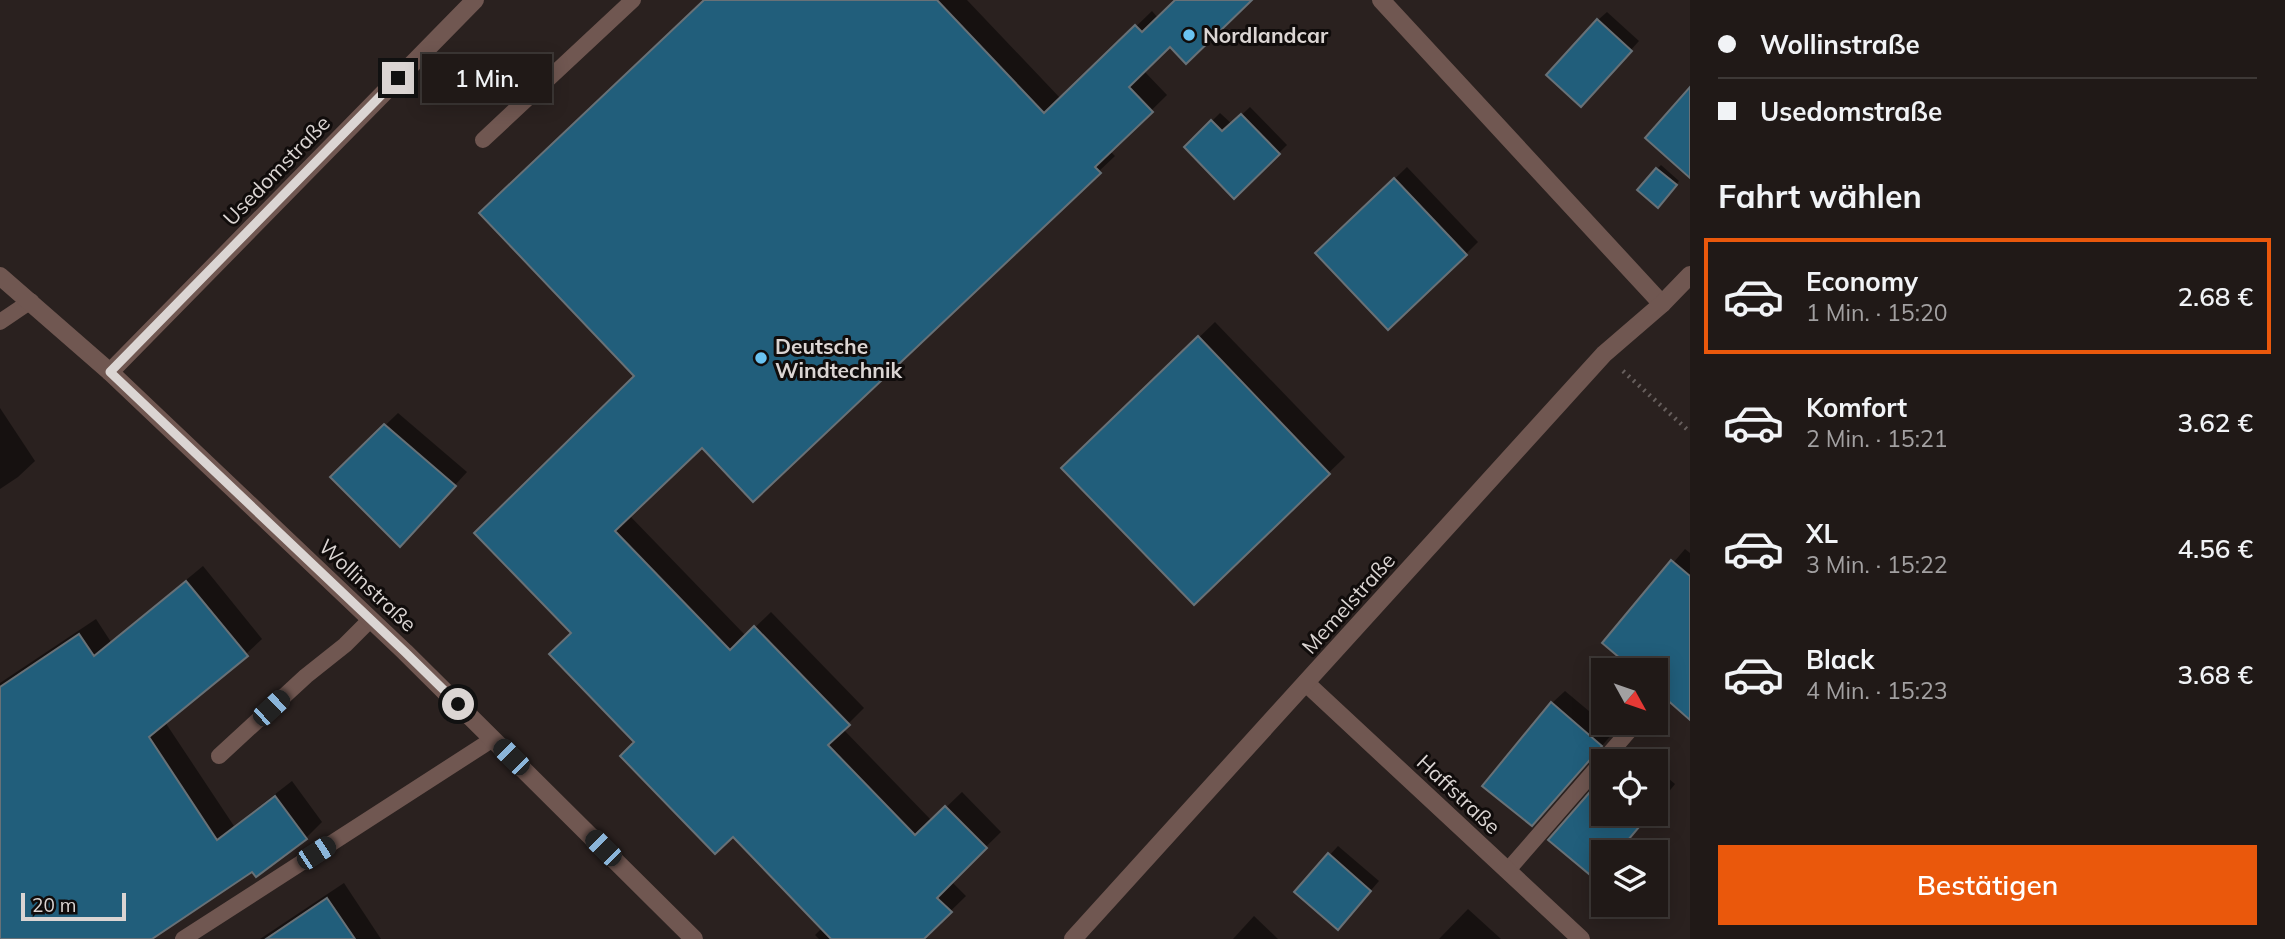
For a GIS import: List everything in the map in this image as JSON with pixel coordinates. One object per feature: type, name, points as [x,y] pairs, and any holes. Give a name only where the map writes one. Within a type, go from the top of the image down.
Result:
[{"type":"street","name":"Usedomstraße","points":[[110,372],[475,0]]},
{"type":"street","points":[[1381,0],[1662,304]]},
{"type":"street","name":"Memelstraße","points":[[1073,939],[1604,354],[1662,304],[1690,275]]},
{"type":"street","name":"Wollinstraße","points":[[0,276],[110,372],[371,619],[694,939]]},
{"type":"street","name":"Haffstraße","points":[[1306,682],[1581,939]]},
{"type":"lane","points":[[483,140],[633,0]]},
{"type":"lane","points":[[0,322],[30,301]]},
{"type":"lane","points":[[219,756],[371,619]]},
{"type":"lane","points":[[1508,870],[1626,735]]},
{"type":"lane","points":[[183,939],[493,739]]},
{"type":"path","points":[[1604,354],[1690,432]]},
{"type":"building","name":"Deutsche Windtechnik","points":[[704,0],[937,0],[1044,113],[1135,25],[1142,32],[1175,0],[1252,0],[1186,64],[1170,47],[1129,87],[1153,112],[1095,167],[1101,173],[753,502],[702,448],[615,531],[730,650],[754,626],[850,725],[828,745],[915,835],[945,806],[987,848],[937,898],[952,912],[924,939],[831,939],[733,837],[715,854],[620,756],[634,742],[549,654],[571,633],[474,533],[634,376],[479,213]]},
{"type":"building","points":[[1597,19],[1632,51],[1581,107],[1546,75]]},
{"type":"building","points":[[1690,87],[1690,178],[1645,138]]},
{"type":"building","points":[[1241,114],[1280,154],[1234,199],[1184,147],[1211,120],[1222,131]]},
{"type":"building","points":[[1656,168],[1677,185],[1658,208],[1637,190]]},
{"type":"building","points":[[1394,178],[1467,255],[1388,330],[1315,253]]},
{"type":"building","points":[[1198,336],[1330,474],[1194,605],[1061,468]]},
{"type":"building","points":[[384,424],[456,486],[400,547],[330,477]]},
{"type":"building","points":[[1671,560],[1690,576],[1690,720],[1668,701],[1668,658],[1620,658],[1602,643]]},
{"type":"building","points":[[186,581],[248,656],[149,737],[217,840],[275,796],[307,839],[256,877],[252,872],[152,939],[0,939],[0,687],[79,634],[94,656]]},
{"type":"building","points":[[1551,702],[1602,746],[1599,749],[1591,749],[1591,759],[1532,826],[1482,786]]},
{"type":"building","points":[[1591,791],[1591,826],[1640,826],[1628,840],[1591,840],[1591,876],[1548,840]]},
{"type":"building","points":[[1328,853],[1371,891],[1338,930],[1294,892]]},
{"type":"building","points":[[327,898],[355,939],[266,939]]},
{"type":"place","name":"Nordlandcar","points":[[1189,35]]},
{"type":"place","name":"Deutsche Windtechnik","points":[[761,358]]},
{"type":"route","points":[[398,78],[110,372],[458,704]]}]
